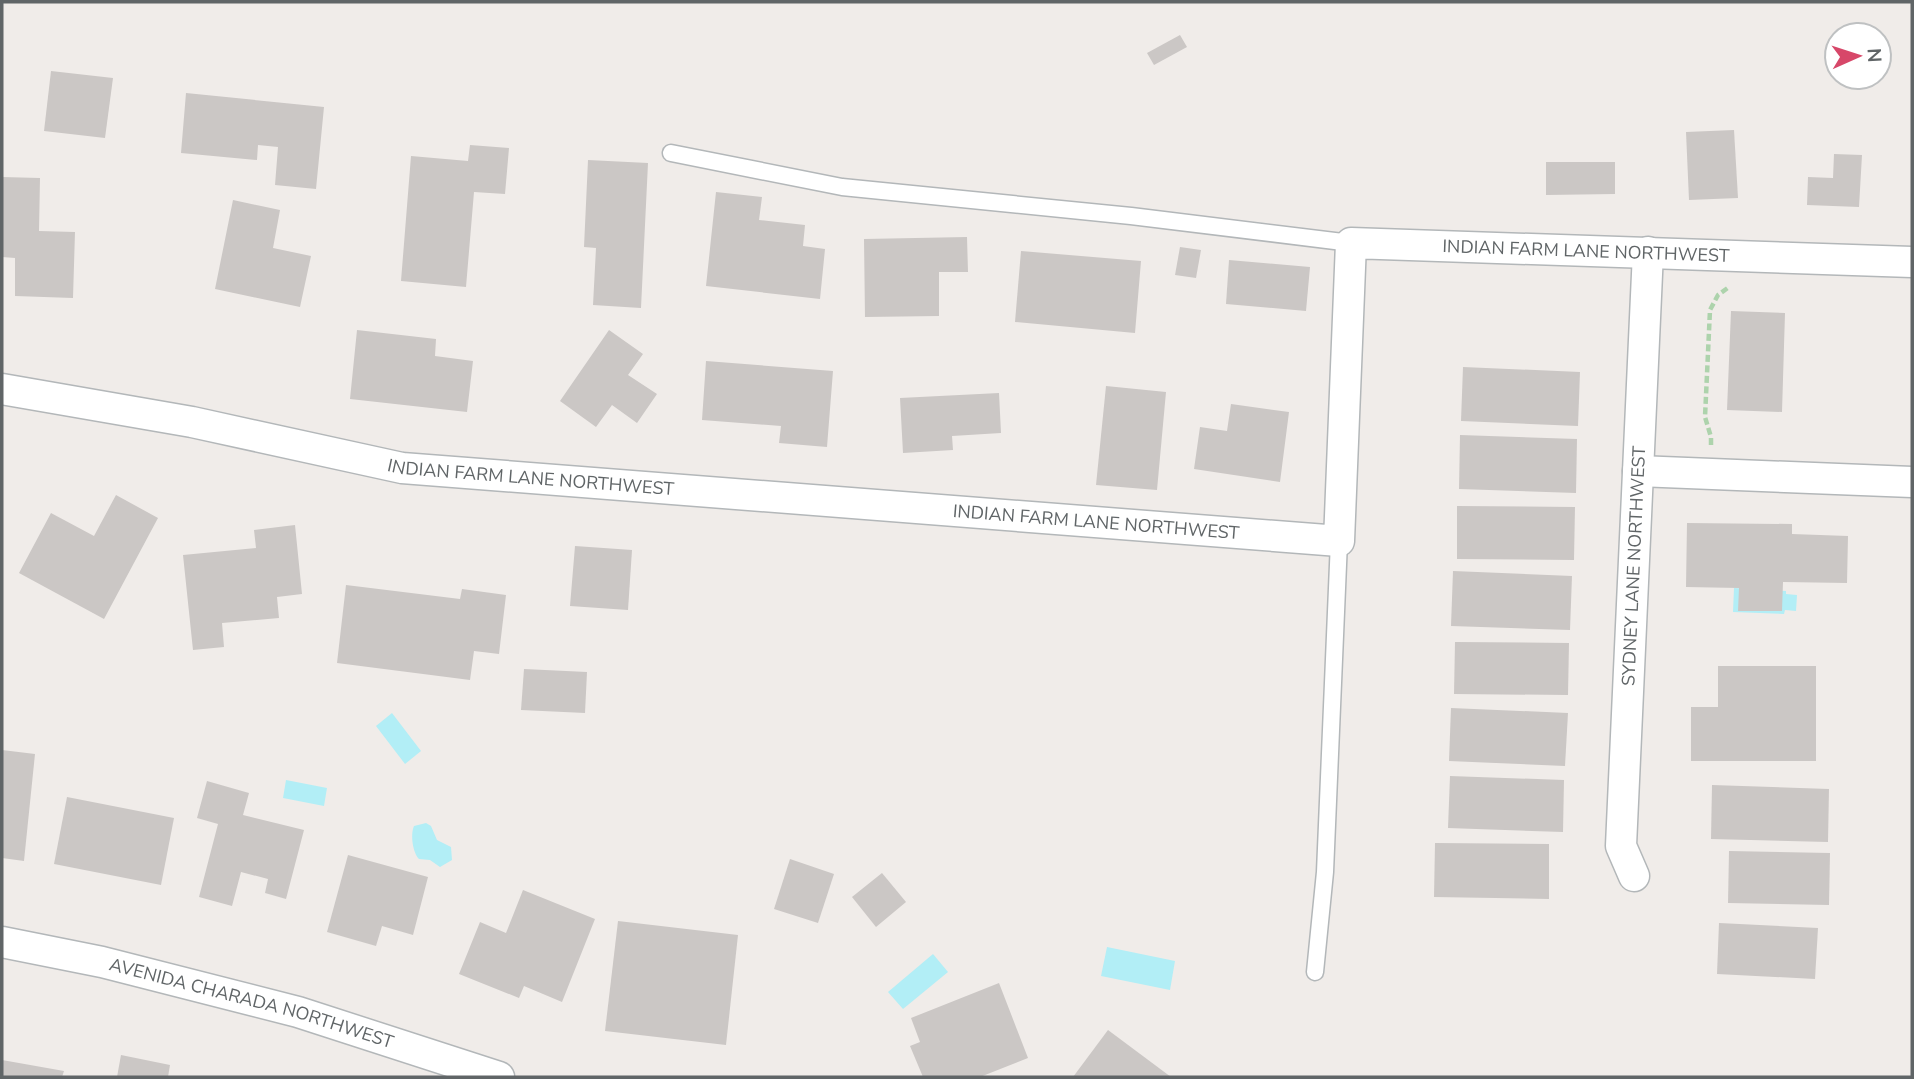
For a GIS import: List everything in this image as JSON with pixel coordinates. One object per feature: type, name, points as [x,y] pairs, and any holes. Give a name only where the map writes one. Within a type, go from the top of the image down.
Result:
[{"type":"street","name":"INDIAN FARM LANE NORTHWEST","points":[[1351,243],[1912,262]]},
{"type":"street","points":[[1339,541],[1351,243]]},
{"type":"street","name":"SYDNEY LANE NORTHWEST","points":[[1634,877],[1621,846],[1648,252]]},
{"type":"street","name":"INDIAN FARM LANE NORTHWEST","points":[[2,389],[192,422],[402,468],[1339,541]]},
{"type":"street","points":[[1638,471],[1912,482]]},
{"type":"street","name":"AVENIDA CHARADA NORTHWEST","points":[[2,942],[102,962],[298,1012],[499,1077]]},
{"type":"lane","points":[[671,153],[842,187],[1131,216],[1351,243]]},
{"type":"lane","points":[[1315,972],[1325,872],[1339,541]]},
{"type":"path","points":[[1710,474],[1711,437],[1705,417],[1710,310],[1718,295],[1731,285],[1738,284]]},
{"type":"water","points":[[1734,588],[1786,591],[1786,594],[1797,595],[1796,611],[1785,610],[1784,614],[1733,612]]},
{"type":"water","points":[[392,713],[421,751],[405,764],[376,726]]},
{"type":"water","points":[[286,780],[327,788],[324,806],[283,798]]},
{"type":"water","points":[[426,823],[431,826],[437,840],[451,847],[452,860],[440,867],[430,860],[419,859],[414,848],[414,826]]},
{"type":"water","points":[[1107,947],[1175,961],[1170,990],[1101,976]]},
{"type":"water","points":[[933,954],[948,972],[903,1009],[888,992]]},
{"type":"building","points":[[1180,35],[1187,47],[1154,65],[1147,53]]},
{"type":"building","points":[[51,71],[113,78],[105,138],[44,131]]},
{"type":"building","points":[[186,93],[324,107],[316,189],[275,185],[278,147],[258,145],[257,160],[181,153]]},
{"type":"building","points":[[1734,130],[1738,198],[1689,200],[1686,132]]},
{"type":"building","points":[[470,145],[509,148],[505,194],[474,192],[466,287],[401,281],[411,156],[468,161]]},
{"type":"building","points":[[1834,154],[1862,155],[1859,207],[1807,205],[1808,177],[1833,178]]},
{"type":"building","points":[[588,160],[648,163],[641,308],[593,305],[596,248],[584,247]]},
{"type":"building","points":[[1546,162],[1615,162],[1615,194],[1546,195]]},
{"type":"building","points":[[2,177],[40,178],[39,231],[75,232],[73,298],[15,296],[15,258],[2,257]]},
{"type":"building","points":[[716,192],[762,197],[759,220],[805,225],[803,246],[825,249],[820,299],[706,286]]},
{"type":"building","points":[[233,200],[280,210],[273,248],[311,256],[300,307],[215,289]]},
{"type":"building","points":[[967,237],[968,272],[939,272],[939,316],[865,317],[864,239]]},
{"type":"building","points":[[1180,247],[1201,250],[1196,278],[1175,275]]},
{"type":"building","points":[[1021,251],[1141,261],[1135,333],[1015,322]]},
{"type":"building","points":[[1229,260],[1310,267],[1306,311],[1226,304]]},
{"type":"building","points":[[1731,311],[1785,313],[1782,412],[1727,410]]},
{"type":"building","points":[[357,330],[436,339],[435,356],[473,361],[467,412],[350,399]]},
{"type":"building","points":[[609,330],[643,354],[628,375],[657,394],[637,423],[612,405],[596,427],[560,401]]},
{"type":"building","points":[[706,361],[833,371],[827,447],[779,443],[781,426],[702,420]]},
{"type":"building","points":[[1463,367],[1580,372],[1578,426],[1461,421]]},
{"type":"building","points":[[1106,386],[1166,392],[1157,490],[1096,485]]},
{"type":"building","points":[[999,393],[1001,433],[952,436],[953,450],[903,453],[900,398]]},
{"type":"building","points":[[1231,404],[1289,412],[1280,482],[1194,469],[1200,427],[1227,431]]},
{"type":"building","points":[[1460,435],[1577,439],[1576,493],[1459,489]]},
{"type":"building","points":[[116,495],[158,518],[104,619],[19,573],[51,513],[94,536]]},
{"type":"building","points":[[1457,506],[1575,507],[1574,560],[1457,559]]},
{"type":"building","points":[[1687,523],[1792,524],[1792,534],[1848,536],[1847,583],[1783,582],[1782,611],[1738,611],[1739,588],[1686,587]]},
{"type":"building","points":[[295,525],[302,594],[277,597],[279,618],[222,623],[224,647],[193,650],[183,555],[256,548],[254,530]]},
{"type":"building","points":[[575,546],[632,550],[628,610],[570,606]]},
{"type":"building","points":[[1453,571],[1572,576],[1570,630],[1451,626]]},
{"type":"building","points":[[346,585],[460,599],[462,589],[506,595],[499,654],[474,651],[470,680],[337,663]]},
{"type":"building","points":[[1455,642],[1569,643],[1568,695],[1454,694]]},
{"type":"building","points":[[1718,666],[1816,666],[1816,761],[1691,761],[1691,707],[1718,707]]},
{"type":"building","points":[[524,669],[587,672],[585,713],[521,710]]},
{"type":"building","points":[[1451,708],[1568,713],[1565,766],[1449,761]]},
{"type":"building","points":[[2,750],[35,754],[24,861],[2,858]]},
{"type":"building","points":[[1450,776],[1564,780],[1563,832],[1448,828]]},
{"type":"building","points":[[207,781],[249,793],[243,815],[304,830],[286,899],[265,893],[268,879],[241,872],[232,906],[199,897],[218,824],[197,818]]},
{"type":"building","points":[[1712,785],[1829,789],[1828,842],[1711,839]]},
{"type":"building","points":[[67,797],[174,818],[161,885],[54,864]]},
{"type":"building","points":[[1435,843],[1549,844],[1549,899],[1434,897]]},
{"type":"building","points":[[1729,851],[1830,853],[1829,905],[1728,903]]},
{"type":"building","points":[[348,855],[428,877],[413,935],[382,926],[376,946],[327,932]]},
{"type":"building","points":[[790,859],[834,874],[818,923],[774,909]]},
{"type":"building","points":[[882,873],[906,902],[876,927],[852,897]]},
{"type":"building","points":[[523,890],[595,919],[562,1002],[524,986],[519,998],[459,974],[480,922],[506,933]]},
{"type":"building","points":[[618,921],[738,935],[726,1045],[605,1031]]},
{"type":"building","points":[[1719,923],[1818,928],[1815,979],[1717,974]]},
{"type":"building","points":[[999,983],[1028,1058],[980,1077],[923,1077],[910,1046],[920,1042],[911,1018]]},
{"type":"building","points":[[1108,1030],[1171,1077],[1073,1077]]},
{"type":"building","points":[[121,1055],[170,1065],[168,1077],[117,1077]]},
{"type":"building","points":[[2,1060],[64,1071],[62,1077],[2,1077]]}]
